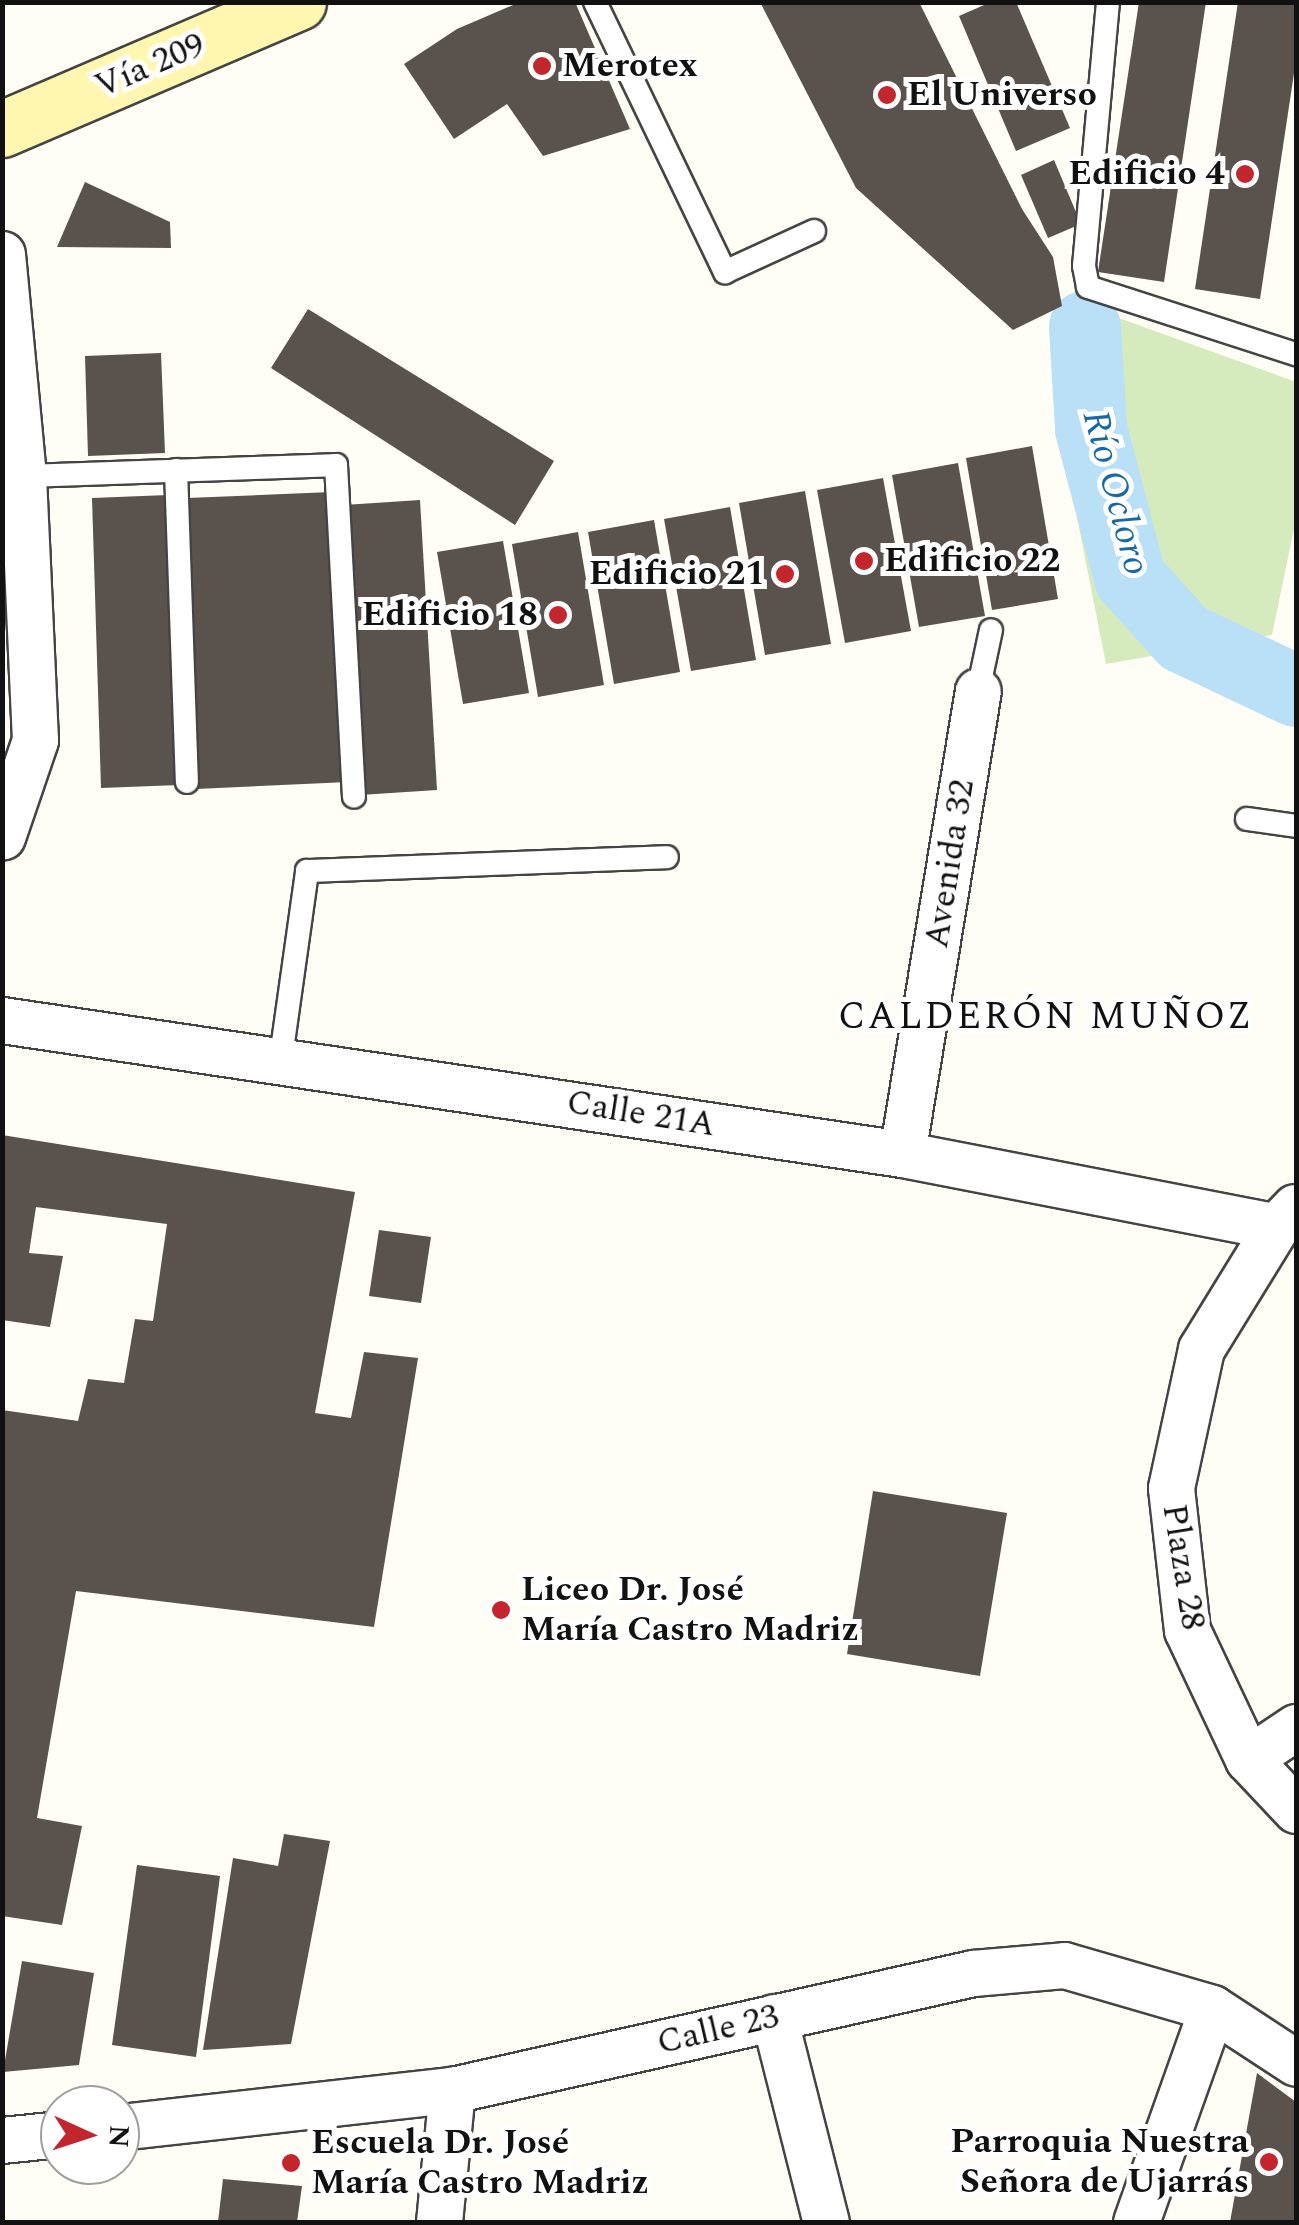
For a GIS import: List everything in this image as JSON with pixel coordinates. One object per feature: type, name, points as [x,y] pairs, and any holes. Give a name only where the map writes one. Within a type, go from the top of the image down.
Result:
[{"type":"main road","name":"Vía 209","points":[[2,129],[298,2]]},
{"type":"street","points":[[2,254],[23,476],[35,740],[2,836]]},
{"type":"street","name":"Avenida 32","points":[[902,1154],[978,691]]},
{"type":"street","name":"Calle 21A","points":[[2,1020],[281,1057],[1286,1216]]},
{"type":"street","name":"Plaza 28","points":[[1286,1216],[1202,1349],[1171,1488],[1187,1630],[1248,1759],[1296,1810]]},
{"type":"street","points":[[1248,1759],[1296,1728]]},
{"type":"street","name":"Calle 23","points":[[140,2125],[452,2090],[972,1973],[1064,1965],[1212,2008],[1296,2062]]},
{"type":"street","points":[[1136,2222],[1212,2008]]},
{"type":"street","points":[[774,2017],[826,2222]]},
{"type":"street","points":[[439,2222],[452,2090]]},
{"type":"street","points":[[2,2140],[40,2136]]},
{"type":"lane","points":[[595,2],[725,272],[814,231]]},
{"type":"lane","points":[[1108,2],[1084,266],[1088,287],[1296,354]]},
{"type":"lane","points":[[23,476],[336,464],[354,796]]},
{"type":"lane","points":[[176,470],[187,782]]},
{"type":"lane","points":[[978,691],[991,630]]},
{"type":"lane","points":[[1247,818],[1296,826]]},
{"type":"lane","points":[[281,1057],[307,871],[667,858]]},
{"type":"green space","points":[[1062,306],[1105,313],[1296,382],[1296,519],[1272,635],[1106,664],[1057,416],[1054,310]]},
{"type":"building","name":"Merotex","points":[[520,2],[575,2],[630,129],[543,156],[507,104],[454,139],[404,64],[457,29]]},
{"type":"building","name":"El Universo","points":[[760,2],[919,2],[1022,209],[1053,257],[1062,306],[1013,330],[856,188]]},
{"type":"building","points":[[991,2],[1016,2],[1070,128],[1016,151],[959,16]]},
{"type":"building","points":[[1139,2],[1206,2],[1164,282],[1098,272]]},
{"type":"building","name":"Edificio 4","points":[[1238,2],[1296,2],[1296,60],[1260,299],[1195,289]]},
{"type":"building","points":[[1054,160],[1081,224],[1048,238],[1021,175]]},
{"type":"building","points":[[85,182],[170,222],[171,248],[57,247]]},
{"type":"building","points":[[308,309],[554,461],[515,525],[271,368]]},
{"type":"building","points":[[161,353],[165,453],[88,456],[85,356]]},
{"type":"building","points":[[1032,446],[1058,599],[992,610],[966,458]]},
{"type":"building","points":[[958,463],[985,616],[919,627],[892,475]]},
{"type":"building","name":"Edificio 22","points":[[883,478],[911,631],[845,643],[817,490]]},
{"type":"building","name":"Edificio 21","points":[[805,491],[831,644],[765,655],[739,503]]},
{"type":"building","points":[[331,492],[348,782],[196,789],[187,498]]},
{"type":"building","points":[[168,495],[179,785],[101,788],[92,498]]},
{"type":"building","points":[[420,500],[437,790],[360,795],[344,505]]},
{"type":"building","points":[[730,507],[756,660],[691,671],[664,519]]},
{"type":"building","points":[[654,520],[680,672],[614,684],[588,532]]},
{"type":"building","name":"Edificio 18","points":[[578,532],[604,685],[538,697],[512,544]]},
{"type":"building","points":[[503,541],[529,693],[463,704],[437,552]]},
{"type":"building","points":[[2,1135],[355,1192],[315,1413],[351,1418],[364,1352],[418,1358],[374,1627],[76,1591],[37,1818],[82,1826],[62,1925],[2,1916],[2,1410],[78,1421],[88,1379],[124,1383],[135,1319],[153,1321],[167,1224],[36,1207],[29,1253],[63,1256],[50,1327],[2,1320]]},
{"type":"building","points":[[379,1230],[431,1237],[421,1303],[369,1296]]},
{"type":"building","points":[[873,1491],[1007,1513],[980,1676],[847,1654]]},
{"type":"building","points":[[284,1834],[330,1841],[291,2044],[203,2050],[233,1858],[278,1866]]},
{"type":"building","points":[[137,1865],[220,1876],[196,2057],[112,2045]]},
{"type":"building","points":[[22,1961],[94,1973],[79,2065],[3,2072]]},
{"type":"building","name":"Parroquia Nuestra Señora de Ujarrás","points":[[1257,2073],[1296,2102],[1296,2222],[1230,2222]]},
{"type":"building","points":[[223,2179],[302,2186],[297,2222],[218,2222]]},
{"type":"waterway","name":"Río Ocloro","points":[[1085,327],[1091,429],[1130,578],[1184,638],[1296,691]]},
{"type":"place","name":"Merotex","points":[[542,66]]},
{"type":"place","name":"El Universo","points":[[887,95]]},
{"type":"place","name":"Edificio 4","points":[[1245,174]]},
{"type":"place","name":"Edificio 22","points":[[864,561]]},
{"type":"place","name":"Edificio 21","points":[[785,574]]},
{"type":"place","name":"Edificio 18","points":[[558,615]]},
{"type":"place","name":"Liceo Dr. José María Castro Madriz","points":[[501,1610]]},
{"type":"place","name":"Parroquia Nuestra Señora de Ujarrás","points":[[1269,2162]]},
{"type":"place","name":"Escuela Dr. José María Castro Madriz","points":[[291,2163]]},
{"type":"district","name":"CALDERÓN MUÑOZ","points":[[1046,1018]]}]
